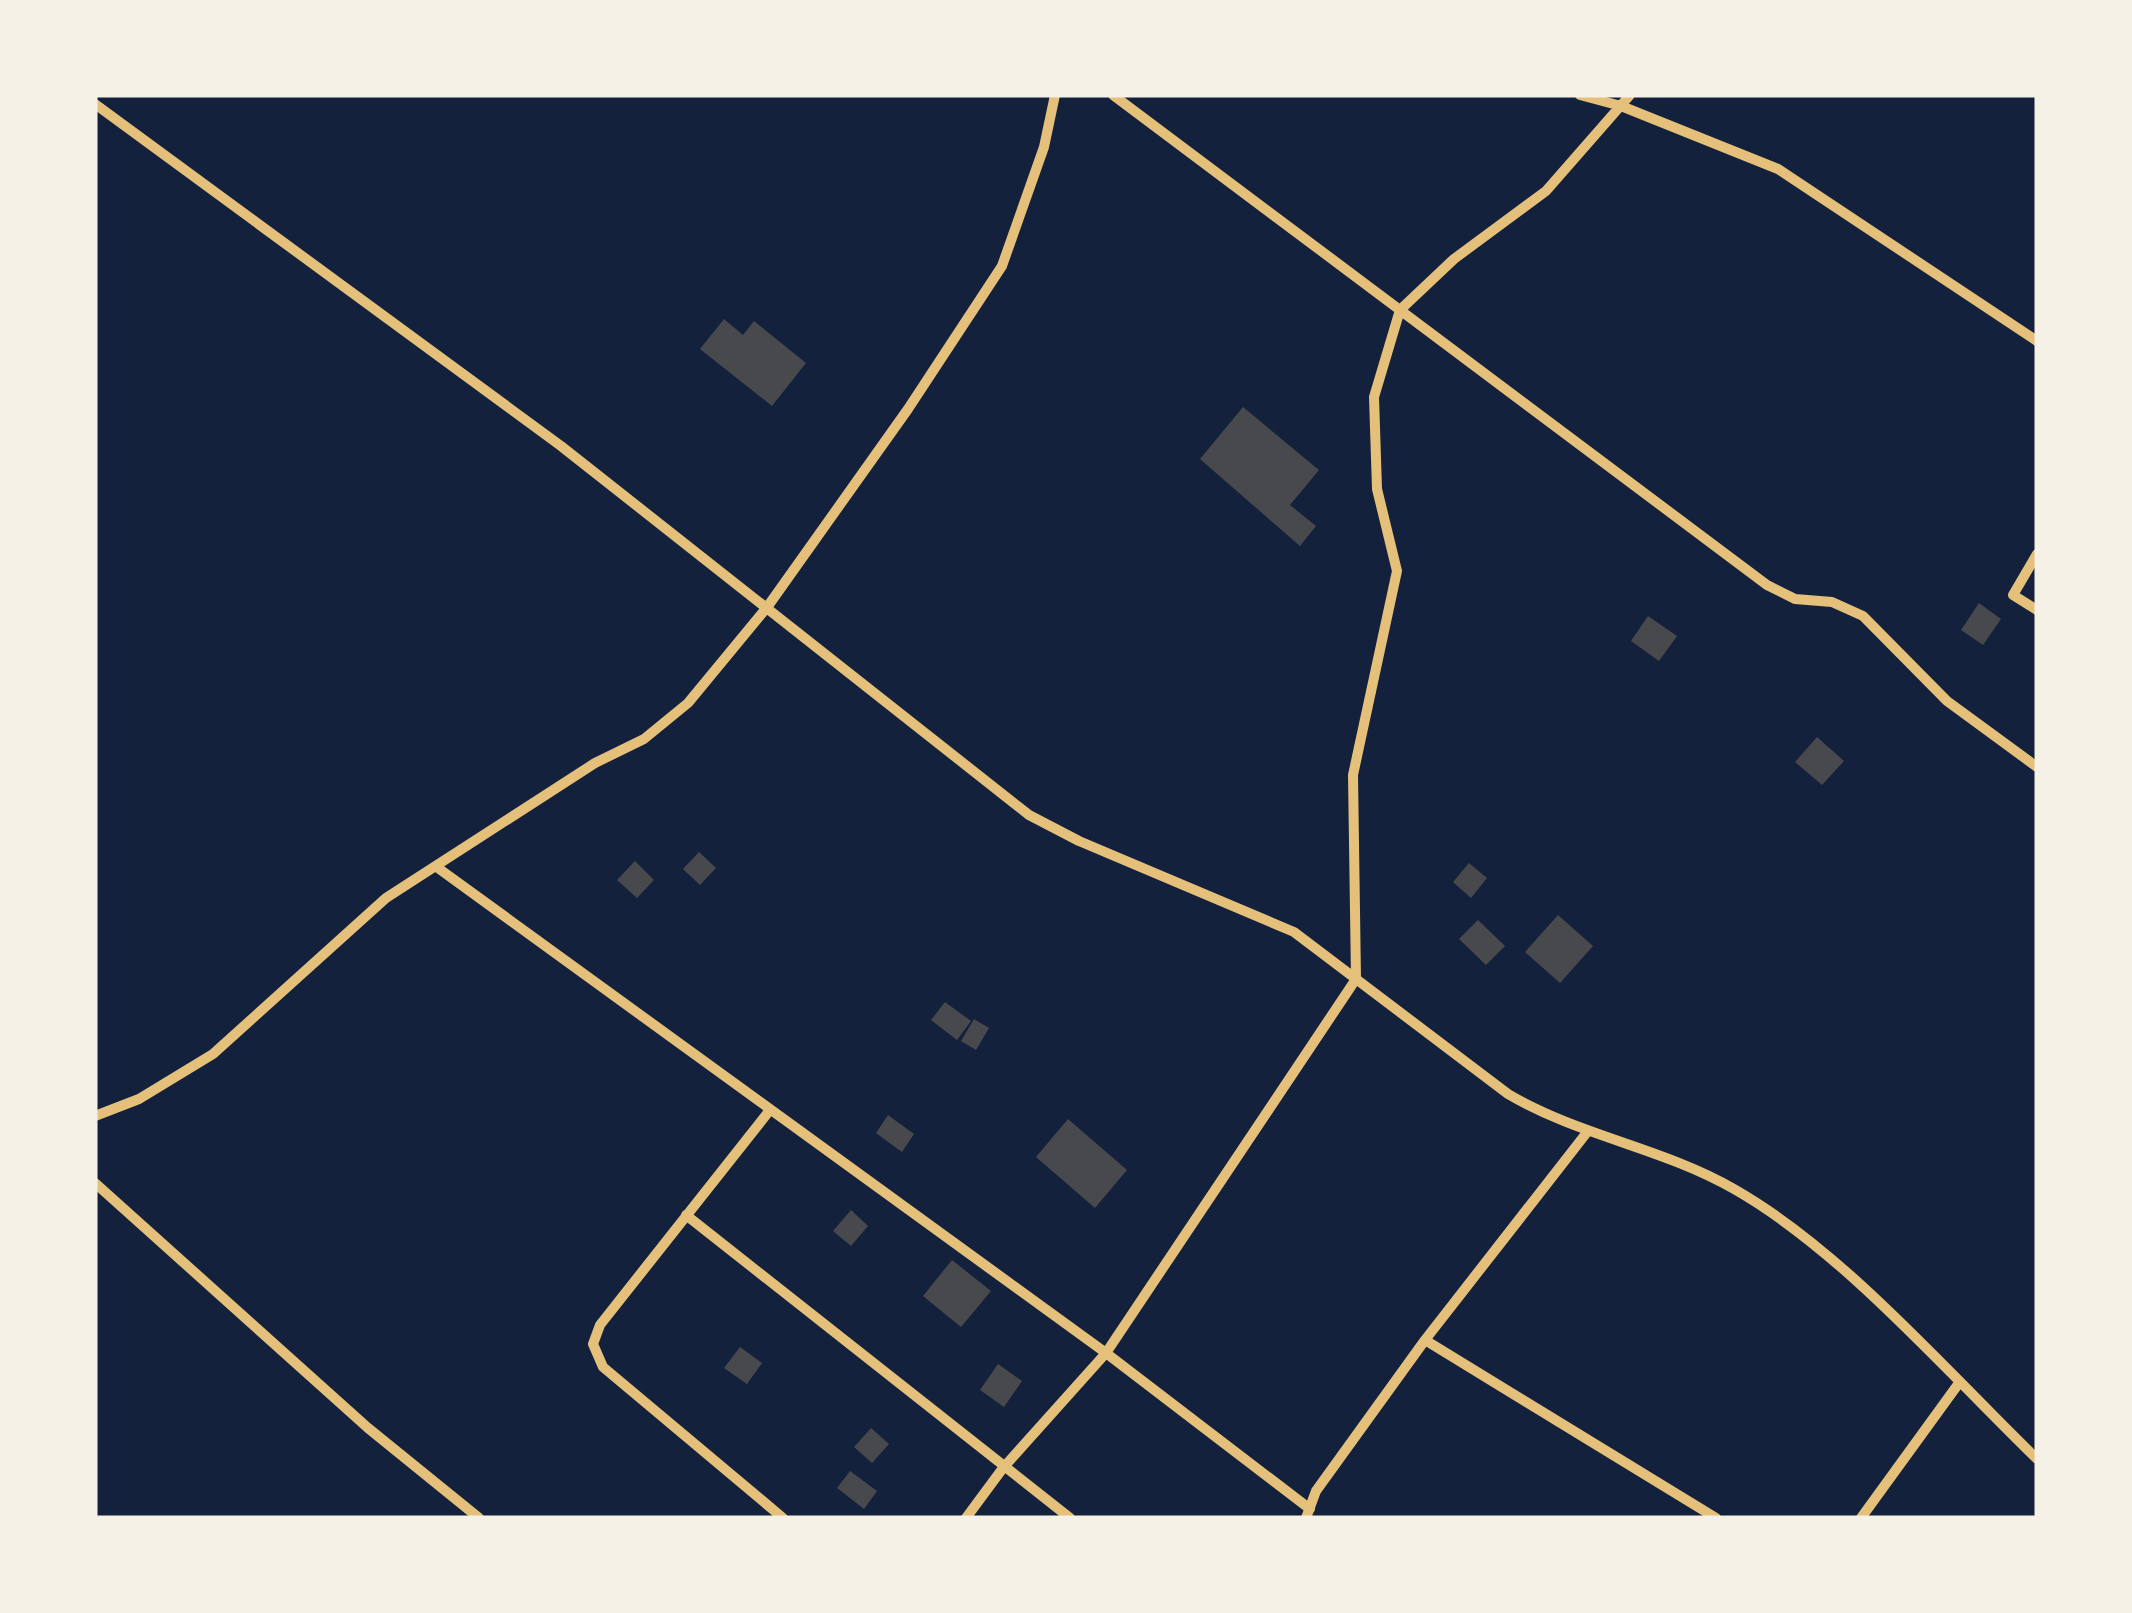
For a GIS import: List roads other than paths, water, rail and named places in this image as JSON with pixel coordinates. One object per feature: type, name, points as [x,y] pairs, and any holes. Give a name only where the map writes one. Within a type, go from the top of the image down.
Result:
[{"type":"street","points":[[95,1116],[140,1099],[212,1054],[386,898],[596,763],[644,739],[688,703],[768,606],[908,409],[1002,266],[1044,147],[1055,95]]},
{"type":"street","points":[[1113,95],[1767,585],[1795,599],[1832,602],[1863,616],[1947,701],[2037,767]]},
{"type":"street","points":[[1580,95],[1621,106],[1778,169],[2037,341]]},
{"type":"street","points":[[966,1518],[1003,1468],[1106,1353],[1356,979],[1353,776],[1397,572],[1377,488],[1374,397],[1400,310],[1454,259],[1546,192],[1630,95]]},
{"type":"street","points":[[95,104],[561,446],[1030,814],[1079,841],[1294,932],[1508,1094],[1543,1114],[1704,1173],[1738,1190],[1832,1260],[2037,1459]]},
{"type":"street","points":[[2037,554],[2013,594],[2037,610]]},
{"type":"street","points":[[438,868],[1106,1353],[1308,1514],[1316,1492],[1425,1340],[1588,1130]]},
{"type":"street","points":[[770,1110],[600,1325],[593,1344],[602,1367],[783,1518]]},
{"type":"street","points":[[95,1183],[368,1428],[480,1518]]},
{"type":"street","points":[[686,1215],[1070,1518]]},
{"type":"street","points":[[1425,1340],[1716,1518]]},
{"type":"street","points":[[1861,1518],[1959,1383]]},
{"type":"street","points":[[1692,1518],[1698,1507]]}]
